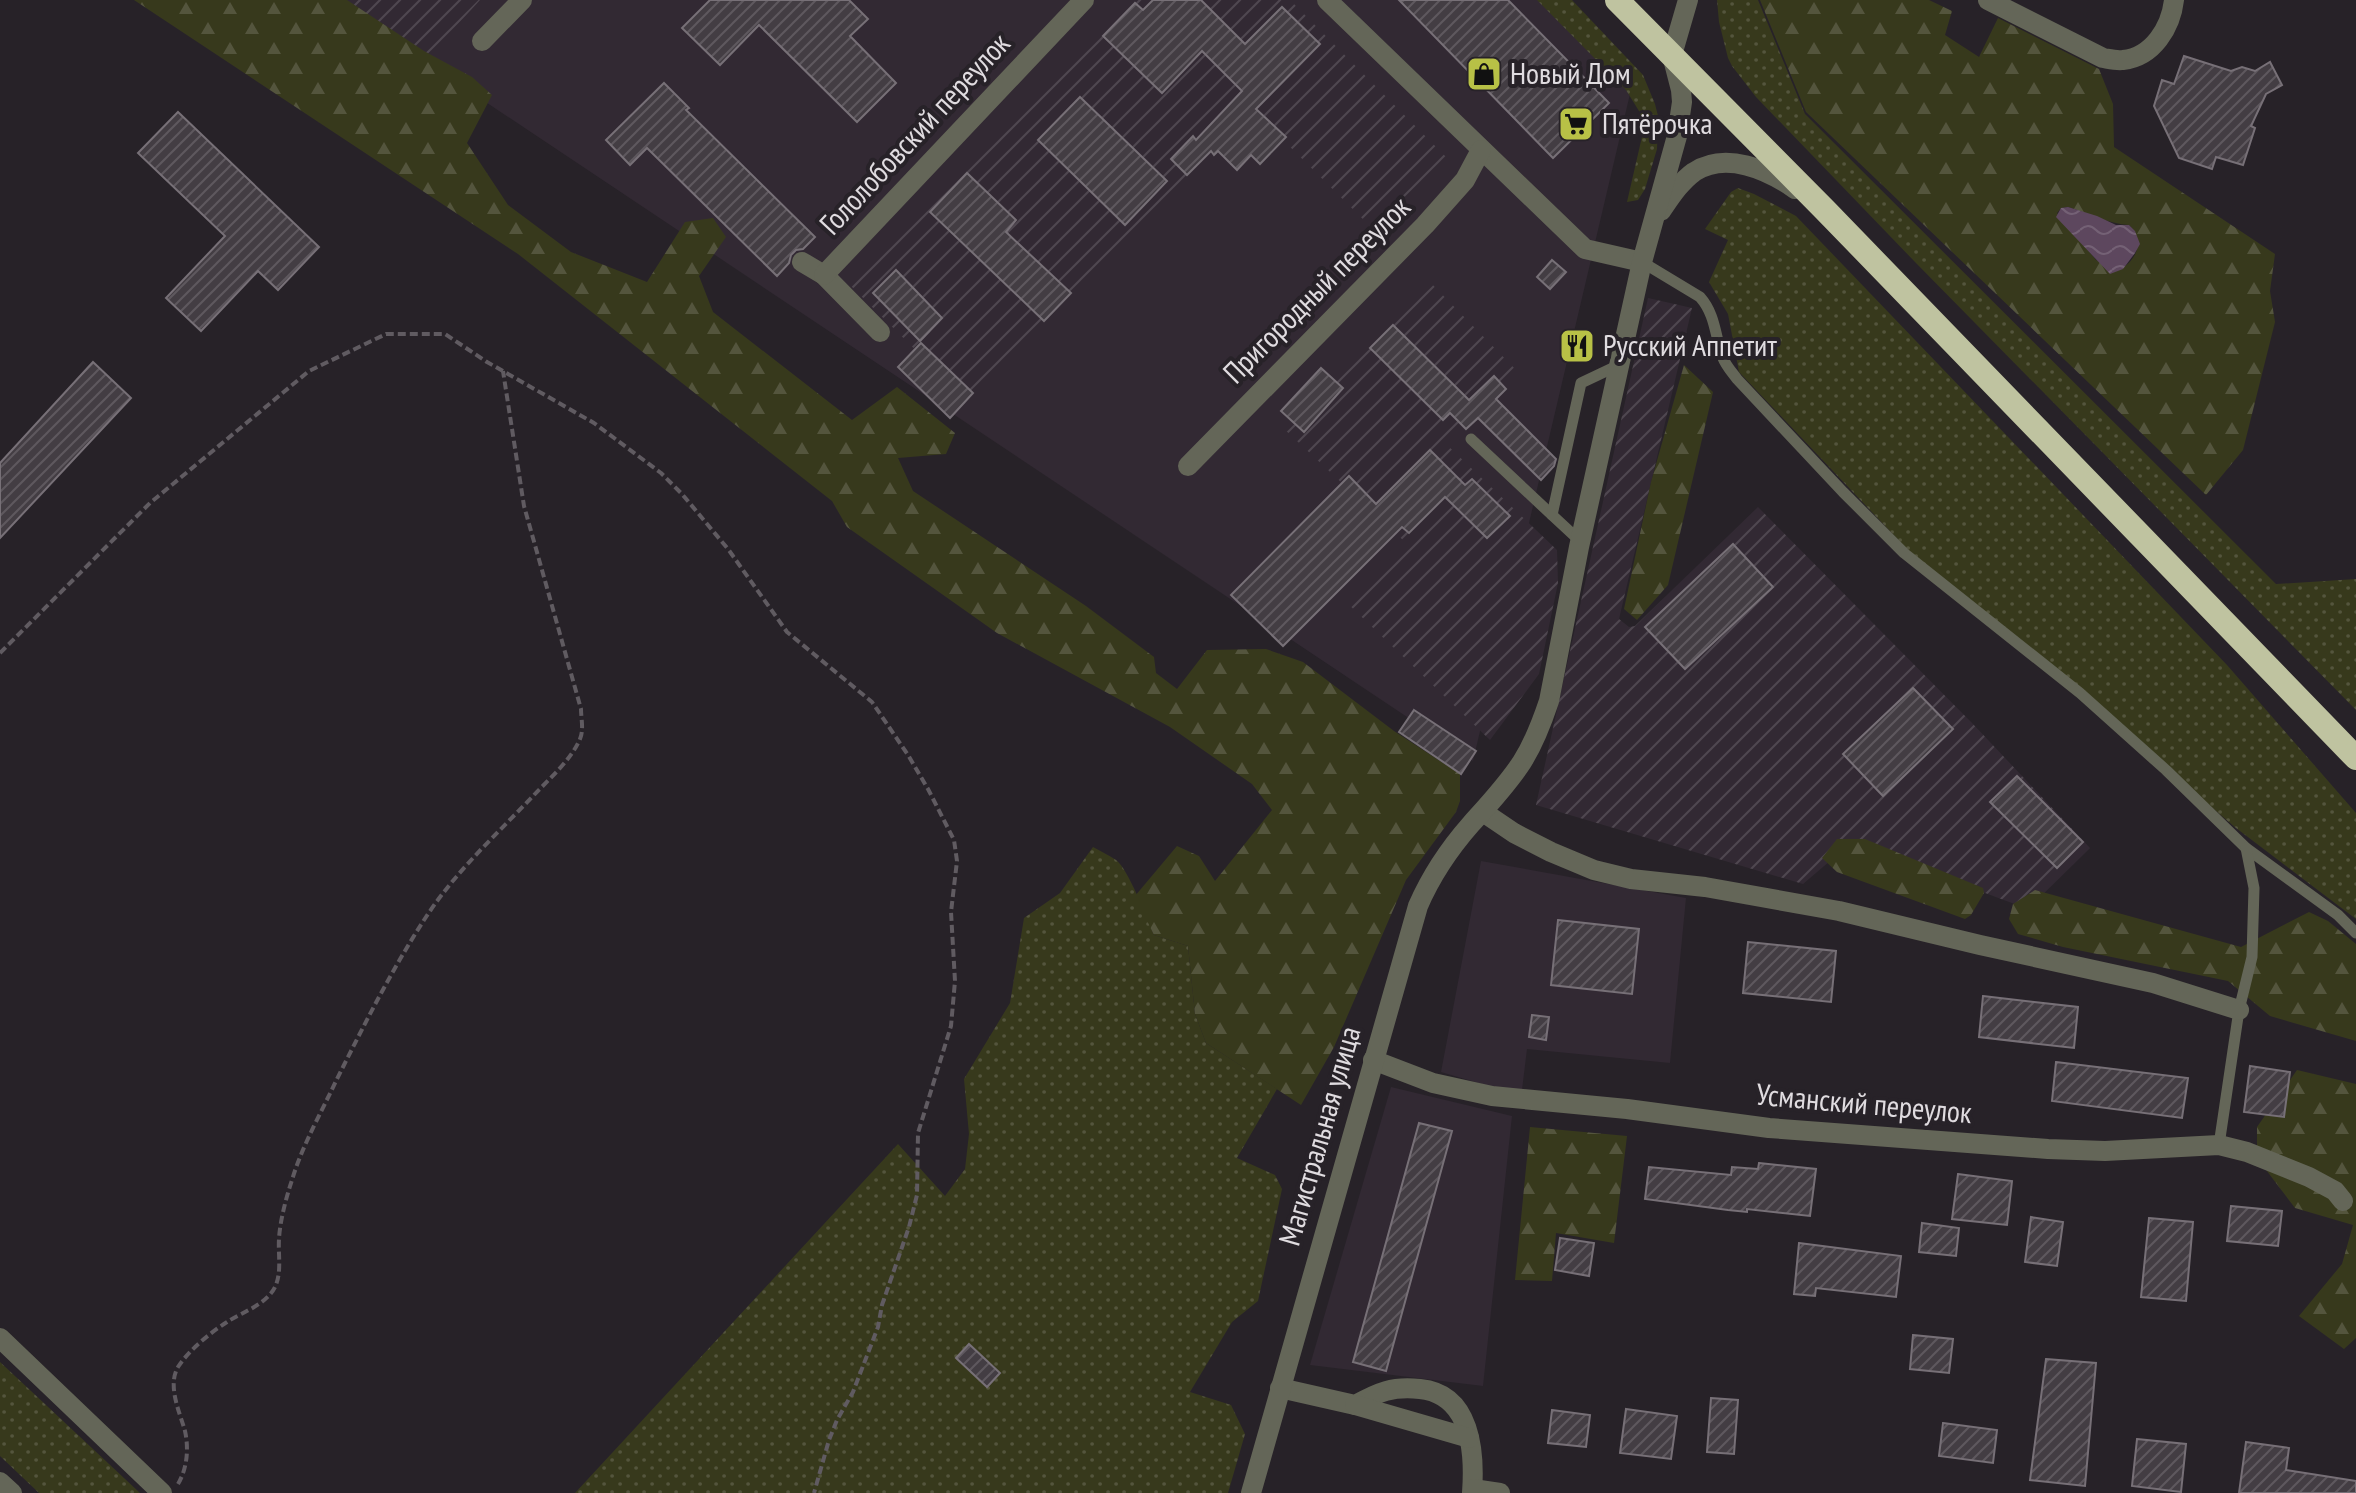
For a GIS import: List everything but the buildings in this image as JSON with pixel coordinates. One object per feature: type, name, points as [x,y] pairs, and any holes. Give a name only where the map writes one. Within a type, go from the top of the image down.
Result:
[{"type":"highway","points":[[1617,0],[2356,758]]},
{"type":"street","points":[[482,41],[522,0]]},
{"type":"street","name":"Гололобовский переулок","points":[[824,275],[1084,0]]},
{"type":"street","points":[[1327,0],[1585,249],[1642,262]]},
{"type":"street","points":[[1672,55],[1688,0]]},
{"type":"street","points":[[1988,0],[2103,58],[2123,60],[2144,52],[2160,38],[2172,17],[2174,0]]},
{"type":"street","name":"Магистральная улица","points":[[1251,1493],[1418,906],[1439,865],[1523,760],[1549,701],[1580,541],[1642,262],[1677,136],[1681,90],[1672,55]]},
{"type":"street","name":"Пригородный переулок","points":[[1188,466],[1425,225],[1465,180],[1481,150]]},
{"type":"street","points":[[1653,220],[1688,177],[1701,168],[1718,164],[1764,171],[1825,210]]},
{"type":"street","points":[[802,262],[824,275],[880,332]]},
{"type":"street","points":[[1483,812],[1514,833],[1594,870],[1631,879],[1705,887],[1839,911],[2153,983],[2239,1010]]},
{"type":"street","name":"Усманский переулок","points":[[1373,1060],[1433,1083],[1492,1096],[1627,1109],[1769,1128],[2048,1149],[2105,1151],[2219,1145],[2247,1152],[2309,1177],[2335,1191],[2343,1201]]},
{"type":"street","points":[[0,1338],[162,1493]]},
{"type":"street","points":[[1280,1388],[1355,1405],[1469,1438]]},
{"type":"street","points":[[1355,1405],[1380,1391],[1413,1388],[1438,1392],[1448,1398],[1465,1423],[1472,1449],[1473,1491],[1500,1493]]},
{"type":"street","points":[[0,1482],[12,1493]]},
{"type":"lane","points":[[1642,262],[1700,297],[1713,317],[1724,361],[1737,379],[1894,543],[2080,693],[2166,770],[2246,848],[2338,915],[2356,933]]},
{"type":"lane","points":[[1552,515],[1581,383],[1619,364]]},
{"type":"lane","points":[[1471,439],[1580,541]]},
{"type":"lane","points":[[2219,1145],[2239,1010],[2252,957],[2254,888],[2246,848]]},
{"type":"path","points":[[0,653],[150,503],[309,371],[386,334],[445,334],[605,431],[661,473],[682,494],[728,549],[787,632],[872,702],[908,755],[954,840],[957,861],[951,912],[955,981],[951,1026],[918,1133],[917,1195],[878,1327],[853,1392],[829,1440],[814,1493]]},
{"type":"path","points":[[173,1493],[183,1475],[187,1456],[186,1433],[175,1390],[177,1369],[206,1336],[252,1309],[274,1288],[280,1266],[279,1237],[292,1180],[317,1120],[382,991],[405,950],[446,890],[548,780],[582,735],[581,709],[524,506],[503,371]]},
{"type":"shaded area","points":[[325,0],[480,0],[418,68]]},
{"type":"shaded area","points":[[333,0],[1563,0],[1630,94],[1473,761]]},
{"type":"shaded area","points":[[1128,0],[1290,0],[1451,162],[1381,237],[1260,117],[971,405],[846,281],[921,210]]},
{"type":"shaded area","points":[[1426,278],[1518,372],[1447,445],[1557,550],[1558,583],[1539,674],[1490,740],[1345,601],[1404,541],[1282,427]]},
{"type":"shaded area","points":[[1648,298],[1692,308],[1619,619],[1629,627],[1635,626],[1758,507],[1972,723],[2090,848],[2028,909],[1851,843],[1803,884],[1536,805]]},
{"type":"shaded area","points":[[1481,861],[1686,898],[1670,1063],[1527,1049],[1522,1090],[1499,1089],[1441,1072]]},
{"type":"shaded area","points":[[1391,1087],[1512,1116],[1483,1386],[1310,1365]]},
{"type":"green space","points":[[134,0],[347,0],[424,51],[472,77],[492,95],[467,143],[508,205],[571,252],[647,282],[685,222],[713,218],[726,237],[699,276],[713,312],[852,420],[897,387],[955,433],[946,454],[898,458],[913,491],[1086,606],[1154,657],[1156,673],[1177,689],[1207,650],[1266,649],[1303,662],[1394,731],[1460,774],[1460,801],[1456,812],[1406,880],[1334,1047],[1301,1105],[1206,1043],[1195,1014],[1188,946],[1154,935],[1135,896],[1177,846],[1199,856],[1215,881],[1272,810],[1252,784],[1170,727],[997,633],[847,527],[832,501],[518,254]]},
{"type":"green space","points":[[1537,0],[1572,0],[1643,75],[1658,116],[1657,149],[1645,189],[1638,200],[1627,202],[1644,128],[1639,111],[1626,90]]},
{"type":"green space","points":[[1717,0],[1758,0],[1805,114],[2276,584],[2356,579],[2356,710],[1756,97],[1728,58]]},
{"type":"green space","points":[[1760,0],[1929,0],[1952,11],[1945,35],[1979,57],[1998,18],[2099,69],[2113,104],[2114,147],[2275,254],[2270,291],[2275,322],[2243,450],[2206,495],[1806,112]],"holes":[[[2068,207],[2129,225],[2137,238],[2134,257],[2117,271],[2096,260],[2057,213],[2061,208]]]},
{"type":"green space","points":[[1738,188],[1796,216],[2227,665],[2356,813],[2356,919],[2236,828],[1906,548],[1739,372],[1728,314],[1709,282],[1728,240],[1705,229],[1731,192]]},
{"type":"green space","points":[[1684,365],[1713,392],[1668,585],[1637,620],[1624,609],[1651,482]]},
{"type":"green space","points":[[1837,839],[1865,839],[1983,888],[1984,893],[1971,915],[1965,919],[1837,872],[1822,858]]},
{"type":"green space","points":[[1093,847],[1121,865],[1154,935],[1188,946],[1195,1014],[1206,1043],[1277,1089],[1237,1158],[1275,1175],[1282,1189],[1258,1301],[1232,1322],[1190,1392],[1231,1405],[1245,1434],[1228,1493],[575,1493],[898,1144],[945,1196],[965,1169],[969,1134],[964,1079],[1010,1003],[1024,918],[1060,893]]},
{"type":"green space","points":[[2035,890],[2241,947],[2309,912],[2328,921],[2356,944],[2356,1041],[2270,1016],[2228,981],[2063,947],[2018,934],[2009,919],[2013,904]]},
{"type":"green space","points":[[2297,1070],[2356,1084],[2356,1338],[2344,1349],[2299,1316],[2342,1264],[2353,1225],[2295,1208],[2257,1158],[2257,1127]]},
{"type":"green space","points":[[1530,1127],[1627,1136],[1614,1243],[1556,1233],[1552,1281],[1515,1280]]},
{"type":"green space","points":[[0,1362],[140,1493],[39,1493],[0,1456]]},
{"type":"water","points":[[2068,207],[2116,225],[2129,225],[2135,231],[2140,244],[2123,269],[2110,274],[2056,217],[2061,208]]},
{"type":"place","name":"Новый Дом","points":[[1484,74]]},
{"type":"place","name":"Пятёрочка","points":[[1576,124]]},
{"type":"place","name":"Русский Аппетит","points":[[1577,346]]}]
